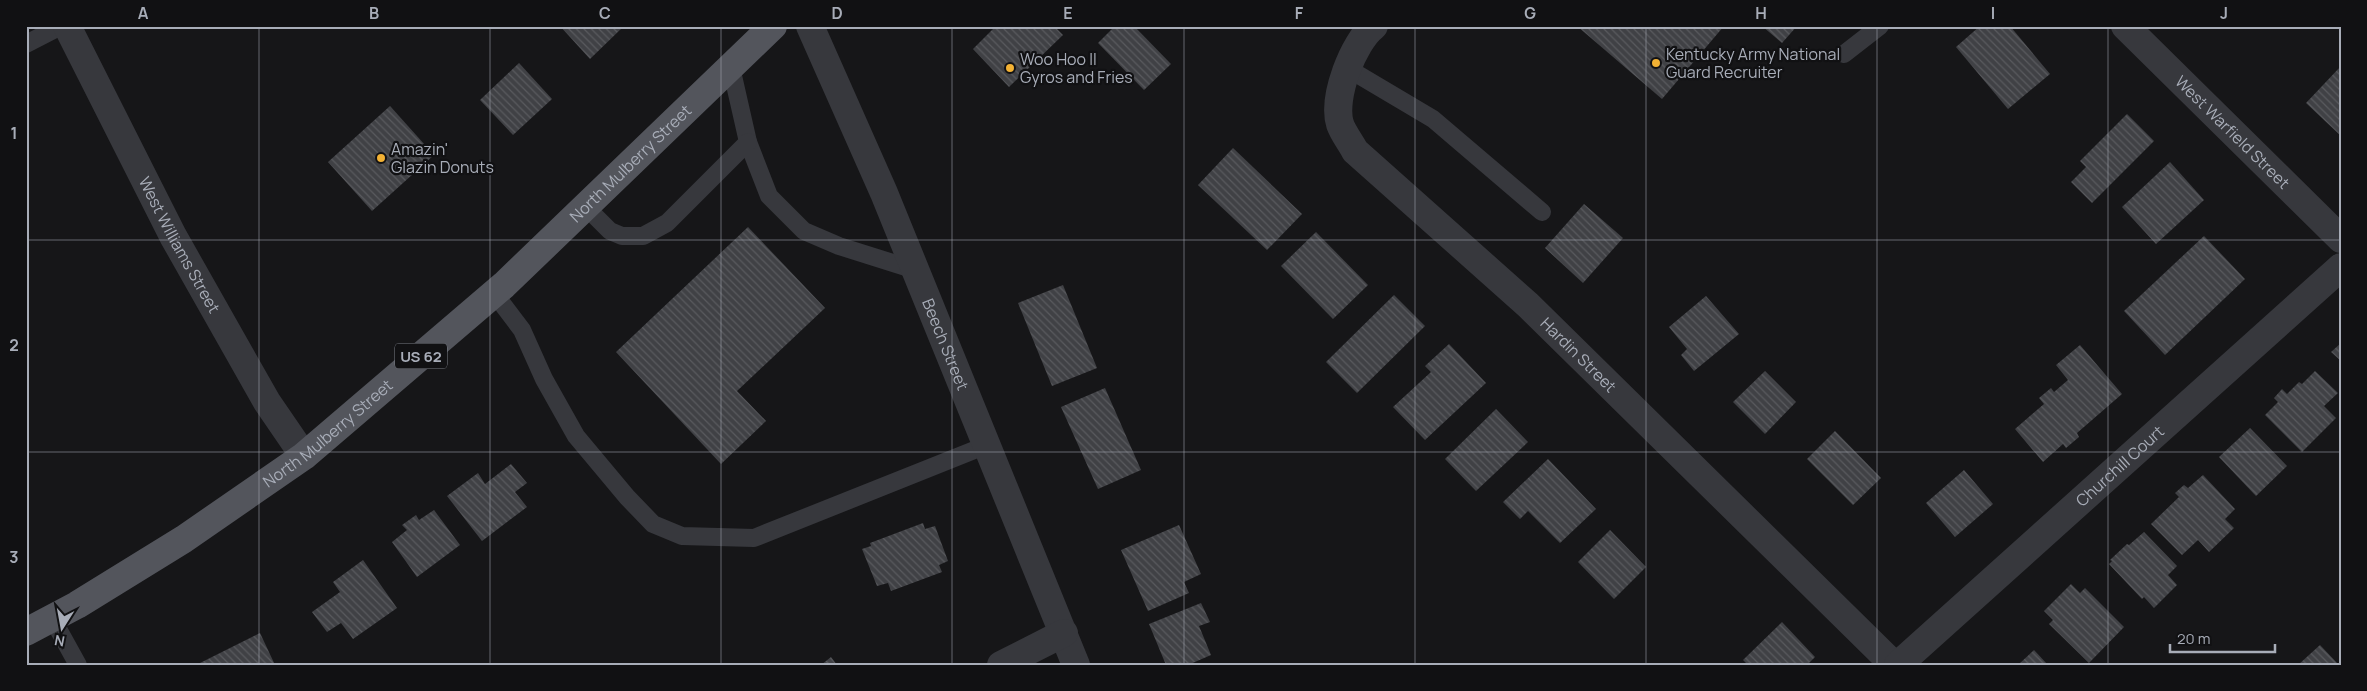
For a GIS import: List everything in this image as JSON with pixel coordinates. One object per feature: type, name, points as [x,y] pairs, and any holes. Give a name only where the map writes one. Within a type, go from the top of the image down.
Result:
[{"type":"main road","name":"North Mulberry Street","points":[[26,632],[184,539],[304,456],[494,293],[773,26]]},
{"type":"street","name":"West Williams Street","points":[[67,26],[173,236],[267,402],[304,456]]},
{"type":"street","name":"Beech Street","points":[[810,26],[884,193],[1076,665]]},
{"type":"street","name":"Hardin Street","points":[[1374,26],[1367,32],[1347,68],[1339,97],[1340,124],[1355,151],[1528,305],[1896,665]]},
{"type":"street","name":"West Warfield Street","points":[[2126,26],[2341,239]]},
{"type":"street","name":"Churchill Court","points":[[1896,665],[2341,268]]},
{"type":"street","points":[[1001,665],[1064,633]]},
{"type":"lane","points":[[26,44],[61,26]]},
{"type":"lane","points":[[1844,54],[1880,26]]},
{"type":"lane","points":[[731,67],[748,142],[769,196],[804,231],[839,246],[915,270]]},
{"type":"lane","points":[[1347,68],[1433,119],[1542,212]]},
{"type":"lane","points":[[585,206],[610,231],[622,236],[643,236],[667,223],[748,142]]},
{"type":"lane","points":[[494,293],[522,330],[544,379],[576,436],[653,524],[682,536],[754,538],[987,445]]},
{"type":"lane","points":[[52,618],[78,665]]},
{"type":"building","points":[[560,26],[624,26],[590,59]]},
{"type":"building","name":"Woo Hoo II Gyros and Fries","points":[[996,26],[1054,26],[1063,35],[1009,87],[973,49]]},
{"type":"building","points":[[1115,26],[1134,26],[1171,64],[1144,90],[1098,43]]},
{"type":"building","name":"Kentucky Army National Guard Recruiter","points":[[1577,26],[1724,26],[1662,99]]},
{"type":"building","name":"Kentucky Army National Guard Recruiter","points":[[1762,26],[1797,26],[1782,43]]},
{"type":"building","points":[[1980,26],[2010,26],[2050,74],[2008,109],[1956,47]]},
{"type":"building","points":[[519,63],[552,99],[513,135],[480,100]]},
{"type":"building","points":[[2341,66],[2341,136],[2306,103]]},
{"type":"building","name":"Amazin' Glazin Donuts","points":[[390,106],[434,155],[372,211],[328,162]]},
{"type":"building","points":[[2127,114],[2154,141],[2092,203],[2071,182],[2086,167],[2080,161]]},
{"type":"building","points":[[1233,148],[1302,214],[1267,250],[1198,185]]},
{"type":"building","points":[[2170,162],[2204,200],[2156,244],[2122,207]]},
{"type":"building","points":[[1584,204],[1623,238],[1583,283],[1545,248]]},
{"type":"building","points":[[748,227],[825,308],[737,391],[766,421],[721,464],[616,352]]},
{"type":"building","points":[[1316,232],[1368,285],[1333,319],[1281,266]]},
{"type":"building","points":[[2204,236],[2245,279],[2165,355],[2124,311]]},
{"type":"building","points":[[1063,285],[1097,368],[1052,386],[1018,303]]},
{"type":"building","points":[[1394,295],[1425,326],[1357,393],[1326,362]]},
{"type":"building","points":[[1706,296],[1739,334],[1694,371],[1681,355],[1687,349],[1669,327]]},
{"type":"building","points":[[2341,343],[2341,361],[2331,352]]},
{"type":"building","points":[[1449,344],[1486,383],[1425,440],[1393,407],[1431,372],[1425,366]]},
{"type":"building","points":[[2080,345],[2122,394],[2077,433],[2079,437],[2066,448],[2063,444],[2043,462],[2015,429],[2044,404],[2039,398],[2051,388],[2054,392],[2068,380],[2056,365]]},
{"type":"building","points":[[1765,371],[1796,402],[1765,434],[1733,402]]},
{"type":"building","points":[[2315,371],[2338,393],[2324,406],[2336,418],[2302,452],[2265,415],[2278,402],[2274,398],[2282,389],[2287,394],[2299,382],[2302,384]]},
{"type":"building","points":[[1105,388],[1141,470],[1098,489],[1061,407]]},
{"type":"building","points":[[1496,409],[1528,442],[1476,491],[1445,459]]},
{"type":"building","points":[[2250,428],[2287,466],[2256,496],[2219,457]]},
{"type":"building","points":[[1835,431],[1881,478],[1853,505],[1807,459]]},
{"type":"building","points":[[1548,459],[1596,509],[1560,543],[1528,511],[1520,519],[1503,502]]},
{"type":"building","points":[[511,464],[527,483],[515,492],[527,507],[482,541],[447,496],[478,473],[485,484]]},
{"type":"building","points":[[1964,470],[1993,504],[1955,537],[1926,503]]},
{"type":"building","points":[[2203,475],[2235,509],[2225,519],[2234,528],[2209,552],[2198,540],[2182,555],[2151,524],[2179,497],[2175,493],[2184,485],[2188,488]]},
{"type":"building","points":[[434,510],[460,545],[417,577],[392,542],[407,530],[402,525],[416,515],[419,520]]},
{"type":"building","points":[[923,523],[925,529],[935,526],[948,561],[939,565],[942,572],[891,591],[888,583],[877,586],[862,549],[871,546],[870,543]]},
{"type":"building","points":[[1179,525],[1201,574],[1184,582],[1189,593],[1148,611],[1121,550]]},
{"type":"building","points":[[1610,530],[1646,567],[1614,599],[1578,562]]},
{"type":"building","points":[[2144,532],[2177,566],[2168,575],[2177,585],[2154,608],[2144,597],[2142,599],[2109,564],[2112,561],[2110,560],[2127,544],[2129,545]]},
{"type":"building","points":[[363,560],[397,608],[353,639],[341,623],[327,632],[312,612],[340,592],[333,582]]},
{"type":"building","points":[[2071,584],[2080,593],[2085,588],[2124,627],[2089,663],[2049,624],[2053,620],[2044,611]]},
{"type":"building","points":[[1201,603],[1210,622],[1199,626],[1211,655],[1188,665],[1166,665],[1149,624]]},
{"type":"building","points":[[1782,622],[1815,657],[1807,665],[1748,665],[1743,660]]},
{"type":"building","points":[[260,633],[275,665],[196,665]]},
{"type":"building","points":[[2320,645],[2339,665],[2298,665]]},
{"type":"building","points":[[2034,650],[2048,665],[2018,665]]},
{"type":"building","points":[[831,657],[837,665],[821,665]]},
{"type":"place","name":"Kentucky Army National Guard Recruiter","points":[[1656,63]]},
{"type":"place","name":"Woo Hoo II Gyros and Fries","points":[[1010,68]]},
{"type":"place","name":"Amazin' Glazin Donuts","points":[[381,158]]}]
